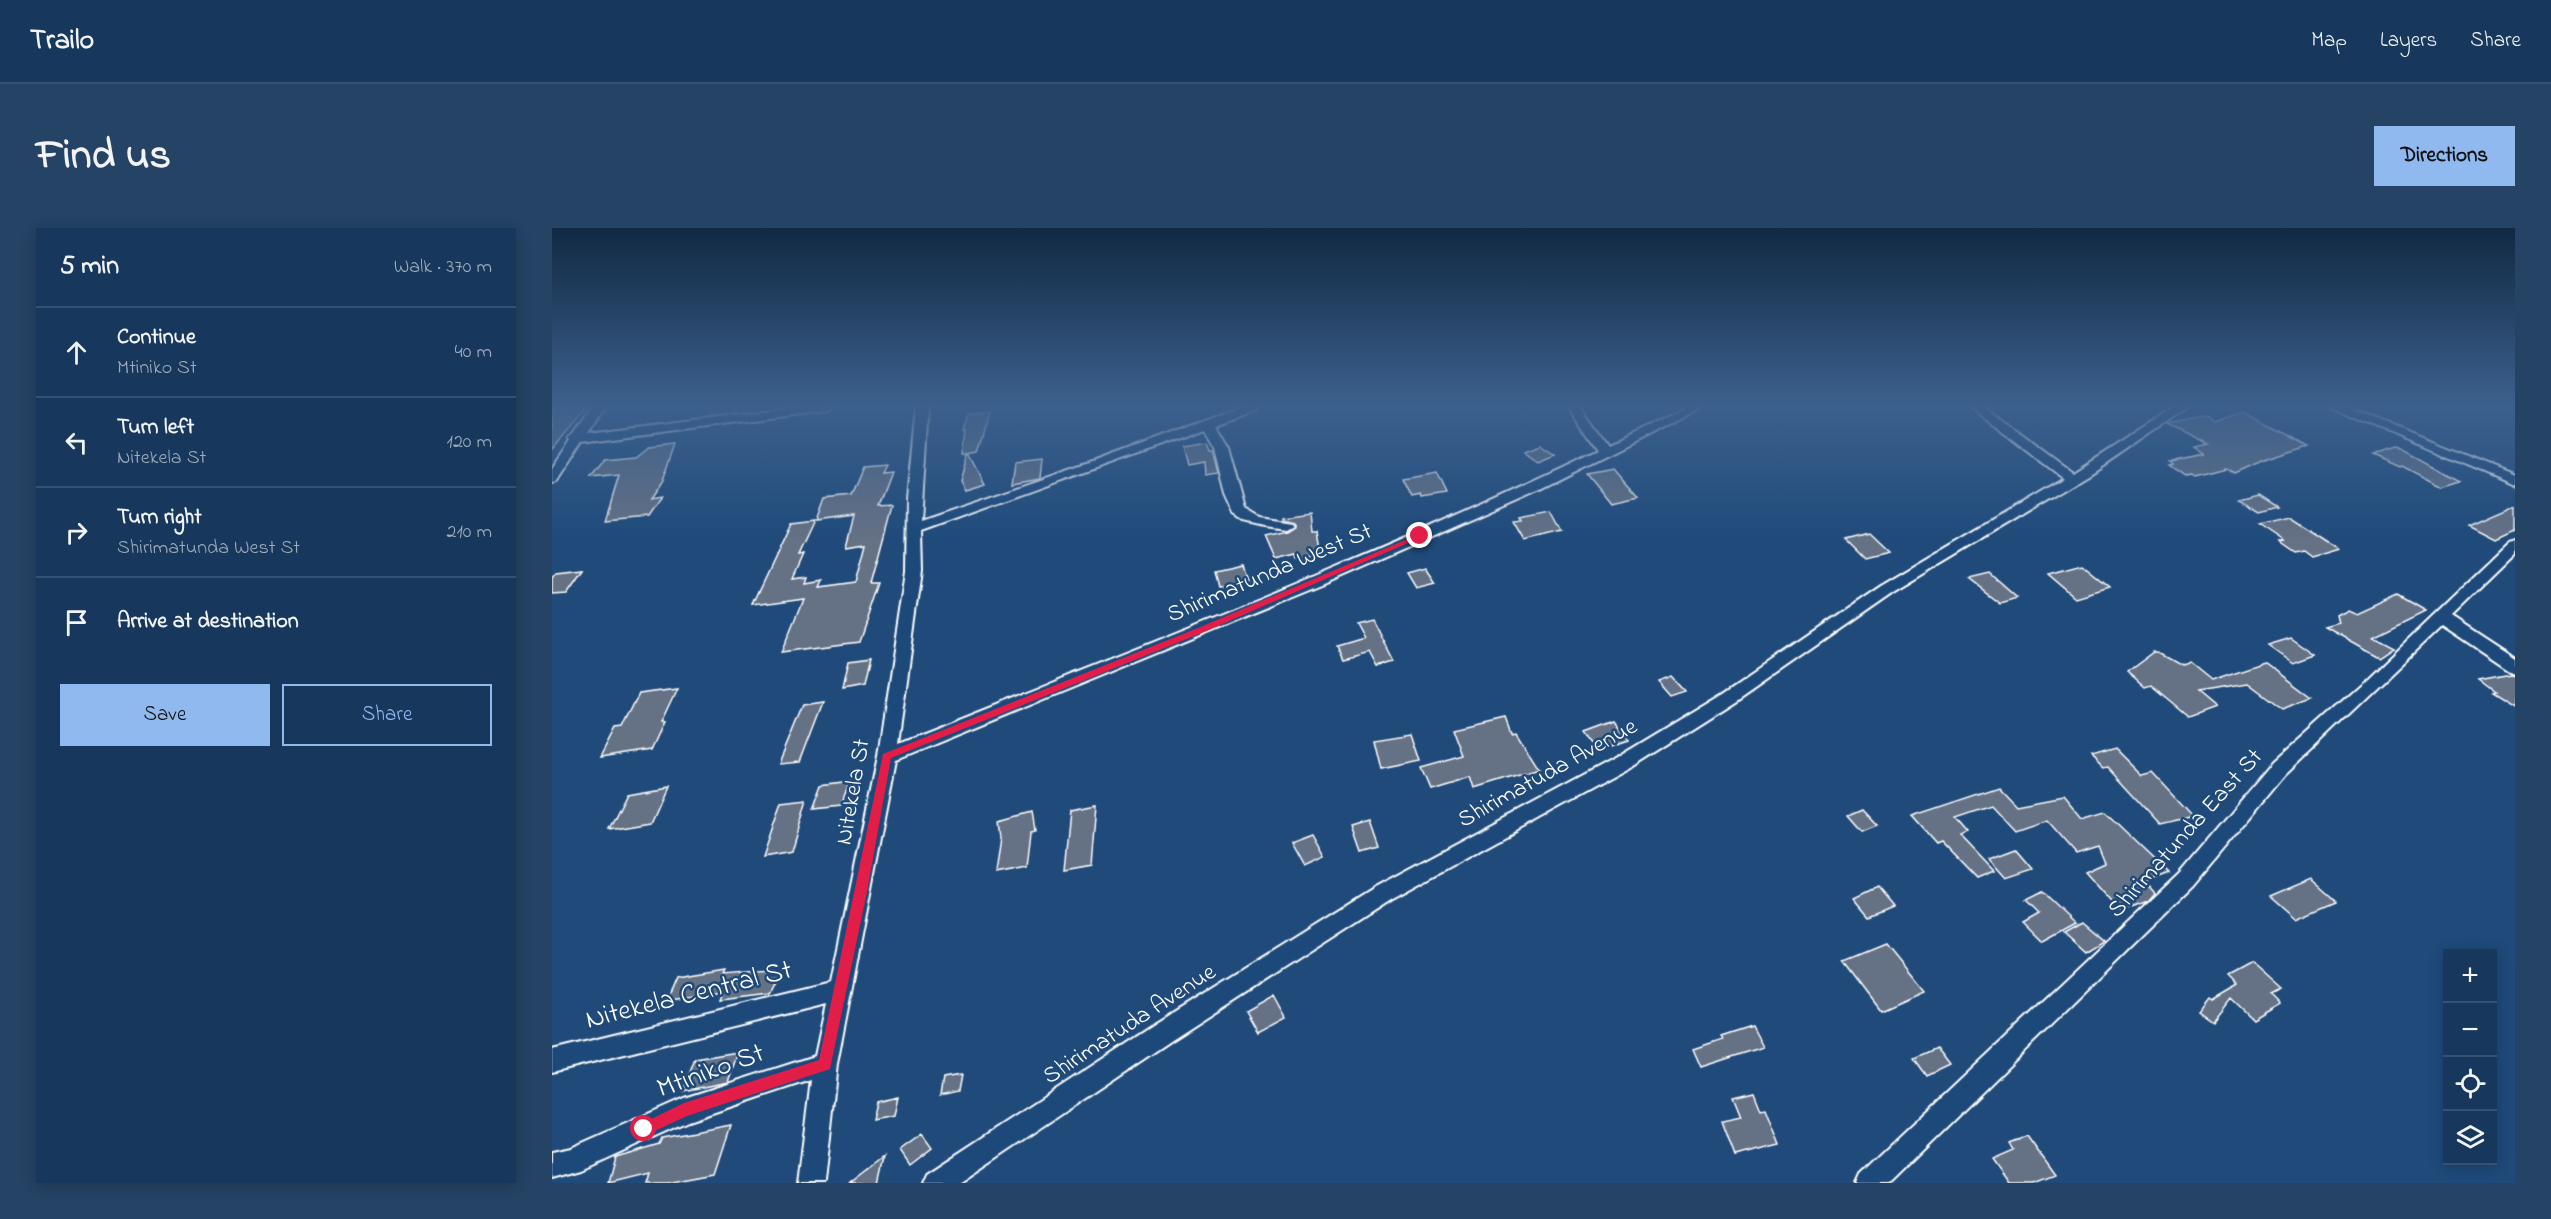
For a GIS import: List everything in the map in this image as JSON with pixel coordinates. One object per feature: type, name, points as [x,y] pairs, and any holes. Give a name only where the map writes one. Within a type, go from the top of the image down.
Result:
[{"type":"street","points":[[552,479],[568,452]]},
{"type":"street","name":"Nitekela St","points":[[811,1183],[825,1064],[887,756],[914,571],[917,452]]},
{"type":"street","points":[[914,529],[1129,452]]},
{"type":"street","points":[[1223,452],[1237,510],[1243,516],[1286,525]]},
{"type":"street","name":"Shirimatunda West St","points":[[887,756],[1319,581],[1531,488],[1604,452]]},
{"type":"street","points":[[2036,452],[2071,478]]},
{"type":"street","name":"Shirimatuda Avenue","points":[[936,1183],[1164,1032],[1383,893],[1624,762],[1730,697],[1887,589],[2085,471],[2112,452]]},
{"type":"street","points":[[2446,452],[2515,480]]},
{"type":"street","name":"Shirimatunda East St","points":[[1870,1183],[2186,880],[2279,768],[2373,683],[2515,544]]},
{"type":"street","points":[[2440,616],[2515,666]]},
{"type":"street","name":"Nitekela Central St","points":[[552,1061],[840,990]]},
{"type":"street","name":"Mtiniko St","points":[[552,1165],[572,1161],[684,1110],[825,1064]]},
{"type":"building","points":[[643,452],[672,452],[662,481],[649,500],[660,498],[647,517],[605,521],[619,475],[591,478],[605,460],[636,457]]},
{"type":"building","points":[[976,452],[969,453],[985,484],[965,490],[960,481],[968,453],[964,453]]},
{"type":"building","points":[[1183,452],[1213,452],[1219,473],[1205,475],[1204,462],[1187,465]]},
{"type":"building","points":[[1525,452],[1551,452],[1555,454],[1538,461]]},
{"type":"building","points":[[2201,452],[2291,452],[2234,473],[2226,469],[2195,477],[2185,476],[2169,465],[2173,464],[2170,461],[2204,454]]},
{"type":"building","points":[[2384,452],[2407,452],[2461,481],[2442,487],[2402,466],[2373,455]]},
{"type":"building","points":[[1042,459],[1040,478],[1012,483],[1015,462]]},
{"type":"building","points":[[885,465],[881,473],[891,472],[878,506],[892,505],[871,583],[879,583],[859,642],[781,652],[803,598],[753,605],[791,524],[814,521],[798,555],[803,554],[792,579],[806,577],[804,583],[821,580],[818,587],[856,582],[866,543],[846,546],[854,516],[816,521],[824,499],[851,496],[863,467]]},
{"type":"building","points":[[1613,469],[1638,498],[1611,504],[1587,474]]},
{"type":"building","points":[[1437,473],[1447,494],[1422,498],[1421,495],[1412,497],[1403,479]]},
{"type":"building","points":[[2258,495],[2277,507],[2259,512],[2239,500]]},
{"type":"building","points":[[2515,505],[2515,530],[2496,539],[2469,525]]},
{"type":"building","points":[[1310,512],[1312,531],[1317,531],[1321,555],[1298,559],[1297,554],[1276,559],[1266,536],[1287,531],[1295,526],[1293,521],[1281,518],[1281,516]]},
{"type":"building","points":[[1551,512],[1562,532],[1525,541],[1514,522],[1523,521],[1521,518]]},
{"type":"building","points":[[2289,517],[2339,549],[2312,557],[2304,551],[2296,553],[2280,542],[2285,541],[2260,524]]},
{"type":"building","points":[[1869,534],[1889,553],[1865,559],[1846,540]]},
{"type":"building","points":[[1241,564],[1246,580],[1218,586],[1214,570]]},
{"type":"building","points":[[2082,564],[2110,587],[2076,597],[2048,573]]},
{"type":"building","points":[[1425,568],[1435,583],[1416,588],[1407,573]]},
{"type":"building","points":[[582,569],[566,592],[552,593],[552,577],[556,572]]},
{"type":"building","points":[[1990,574],[2017,598],[2000,603],[1969,579]]},
{"type":"building","points":[[2398,594],[2426,610],[2373,636],[2394,647],[2379,657],[2325,627],[2339,623],[2337,615],[2348,609],[2357,613]]},
{"type":"building","points":[[1372,619],[1394,662],[1378,667],[1370,652],[1343,659],[1337,646],[1364,638],[1356,623]]},
{"type":"building","points":[[2291,638],[2315,655],[2293,663],[2268,645]]},
{"type":"building","points":[[2154,652],[2181,665],[2190,663],[2211,680],[2264,662],[2312,698],[2282,709],[2247,683],[2196,691],[2215,707],[2188,717],[2151,686],[2145,688],[2127,672]]},
{"type":"building","points":[[869,660],[863,686],[842,690],[848,663]]},
{"type":"building","points":[[2515,674],[2515,707],[2491,692],[2494,691],[2478,679]]},
{"type":"building","points":[[1673,677],[1687,692],[1672,697],[1659,682]]},
{"type":"building","points":[[677,688],[661,722],[665,722],[652,750],[600,758],[615,729],[622,728],[639,693]]},
{"type":"building","points":[[823,702],[800,762],[778,764],[802,705]]},
{"type":"building","points":[[1506,717],[1512,733],[1516,732],[1539,769],[1474,789],[1470,777],[1430,789],[1421,768],[1464,756],[1454,729]]},
{"type":"building","points":[[1616,721],[1629,740],[1598,750],[1586,732]]},
{"type":"building","points":[[1412,734],[1421,761],[1381,769],[1374,740]]},
{"type":"building","points":[[2115,749],[2142,776],[2153,773],[2193,816],[2160,824],[2108,767],[2103,768],[2091,756]]},
{"type":"building","points":[[850,781],[841,806],[814,809],[823,785]]},
{"type":"building","points":[[666,786],[650,822],[609,829],[627,793]]},
{"type":"building","points":[[1999,787],[2016,805],[2063,796],[2082,819],[2105,812],[2169,873],[2145,882],[2155,893],[2148,901],[2120,911],[2085,872],[2105,863],[2098,846],[2076,853],[2047,820],[2015,831],[1991,805],[1955,817],[1968,832],[1960,835],[1994,871],[1977,878],[1941,841],[1936,843],[1912,816]]},
{"type":"building","points":[[807,800],[792,852],[763,857],[781,803]]},
{"type":"building","points":[[1097,805],[1092,865],[1064,870],[1070,810]]},
{"type":"building","points":[[1862,810],[1877,826],[1862,832],[1848,816]]},
{"type":"building","points":[[1032,812],[1035,830],[1031,831],[1027,868],[996,874],[1001,838],[999,821]]},
{"type":"building","points":[[1370,822],[1379,848],[1362,853],[1353,827]]},
{"type":"building","points":[[1313,835],[1325,857],[1305,866],[1292,843]]},
{"type":"building","points":[[2016,849],[2033,869],[2006,878],[1989,859]]},
{"type":"building","points":[[2311,879],[2336,901],[2296,918],[2271,896]]},
{"type":"building","points":[[1877,887],[1893,906],[1869,916],[1854,898]]},
{"type":"building","points":[[2042,892],[2075,923],[2042,941],[2023,922],[2039,913],[2026,900]]},
{"type":"building","points":[[2082,922],[2104,941],[2086,952],[2064,932]]},
{"type":"building","points":[[1886,944],[1924,991],[1881,1010],[1844,961]]},
{"type":"building","points":[[2252,963],[2281,989],[2271,994],[2280,1003],[2253,1019],[2231,998],[2213,1021],[2199,1011],[2210,997],[2213,999],[2237,985],[2228,976]]},
{"type":"building","points":[[724,970],[722,974],[770,970],[766,977],[778,976],[770,993],[720,999],[723,991],[666,1001],[676,978]]},
{"type":"building","points":[[1274,995],[1286,1017],[1258,1032],[1246,1011]]},
{"type":"building","points":[[1752,1026],[1763,1047],[1701,1067],[1693,1049],[1723,1039],[1721,1036]]},
{"type":"building","points":[[1937,1048],[1950,1065],[1927,1076],[1914,1058]]},
{"type":"building","points":[[738,1052],[728,1082],[683,1091],[695,1059]]},
{"type":"building","points":[[961,1075],[958,1091],[940,1095],[943,1078]]},
{"type":"building","points":[[1754,1092],[1761,1110],[1766,1109],[1780,1145],[1735,1156],[1722,1121],[1741,1117],[1733,1097]]},
{"type":"building","points":[[898,1097],[894,1116],[872,1120],[876,1102]]},
{"type":"building","points":[[731,1125],[715,1174],[667,1183],[645,1183],[648,1173],[608,1183],[615,1157],[659,1144],[662,1138]]},
{"type":"building","points":[[922,1134],[932,1148],[910,1165],[900,1150]]},
{"type":"building","points":[[2027,1136],[2055,1175],[2034,1183],[2009,1183],[1992,1159],[2013,1150],[2009,1143]]},
{"type":"building","points":[[885,1156],[879,1183],[850,1183]]},
{"type":"route","points":[[644,1129],[684,1110],[742,1089],[825,1064],[887,756],[1201,630],[1420,536]]}]
